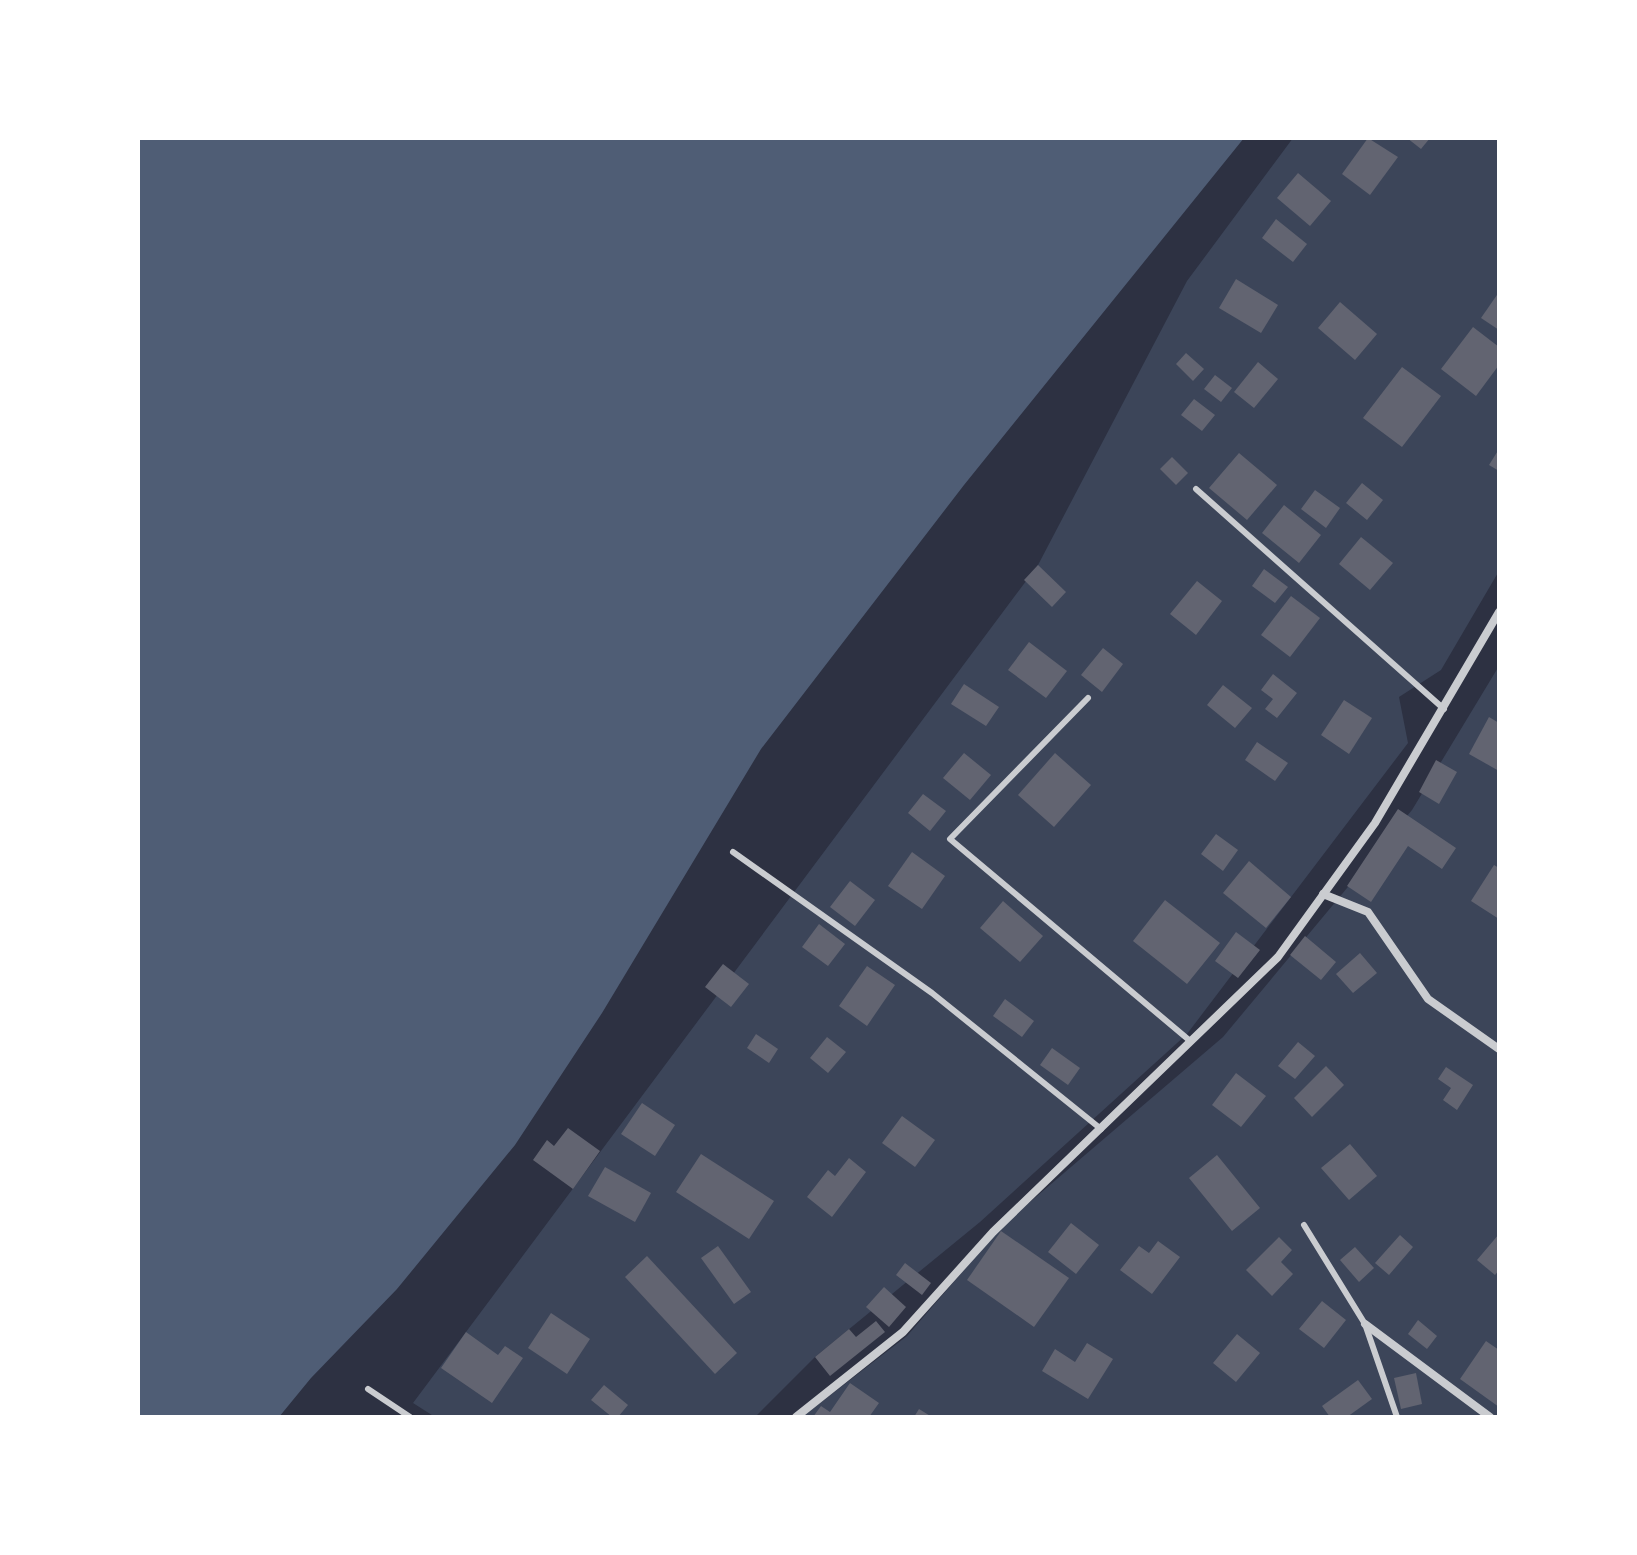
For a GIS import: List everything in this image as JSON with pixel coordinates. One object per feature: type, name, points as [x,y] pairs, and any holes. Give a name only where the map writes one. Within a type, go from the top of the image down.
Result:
[{"type":"street","points":[[796,1417],[903,1332],[993,1232],[1278,957],[1375,823],[1499,612]]},
{"type":"street","points":[[1323,894],[1368,912],[1428,999],[1499,1049]]},
{"type":"street","points":[[1365,1324],[1490,1417]]},
{"type":"lane","points":[[1196,489],[1444,709]]},
{"type":"lane","points":[[1088,698],[950,839],[1189,1040]]},
{"type":"lane","points":[[733,852],[932,993],[1101,1129]]},
{"type":"lane","points":[[1304,1225],[1365,1324],[1397,1417]]},
{"type":"lane","points":[[368,1389],[410,1417]]},
{"type":"shaded area","points":[[138,138],[1244,138],[964,485],[761,749],[602,1013],[515,1145],[397,1289],[311,1378],[279,1417],[138,1417]]},
{"type":"shaded area","points":[[1293,138],[1499,138],[1499,571],[1441,670],[1399,697],[1408,743],[1187,1034],[980,1222],[815,1357],[755,1417],[435,1417],[413,1403],[1038,565],[1187,281]]},
{"type":"shaded area","points":[[1499,666],[1499,1417],[802,1417],[907,1336],[1003,1225],[1223,1037],[1412,810]]},
{"type":"building","points":[[1368,138],[1398,157],[1370,195],[1342,174]]},
{"type":"building","points":[[1407,138],[1430,138],[1421,149]]},
{"type":"building","points":[[1298,173],[1331,201],[1310,226],[1277,198]]},
{"type":"building","points":[[1276,219],[1307,244],[1293,262],[1262,238]]},
{"type":"building","points":[[1236,279],[1278,305],[1261,333],[1219,308]]},
{"type":"building","points":[[1499,292],[1499,330],[1481,318]]},
{"type":"building","points":[[1340,302],[1377,334],[1355,360],[1318,328]]},
{"type":"building","points":[[1473,327],[1499,347],[1499,365],[1476,396],[1441,369]]},
{"type":"building","points":[[1186,353],[1204,369],[1193,381],[1176,364]]},
{"type":"building","points":[[1258,362],[1278,379],[1254,408],[1234,392]]},
{"type":"building","points":[[1402,367],[1441,396],[1402,447],[1363,418]]},
{"type":"building","points":[[1215,375],[1232,388],[1221,402],[1204,389]]},
{"type":"building","points":[[1194,399],[1215,415],[1202,431],[1181,415]]},
{"type":"building","points":[[1499,449],[1499,471],[1489,465]]},
{"type":"building","points":[[1239,453],[1277,485],[1247,520],[1209,488]]},
{"type":"building","points":[[1172,457],[1188,473],[1176,485],[1160,469]]},
{"type":"building","points":[[1362,483],[1383,500],[1367,520],[1346,503]]},
{"type":"building","points":[[1315,490],[1340,508],[1326,528],[1301,509]]},
{"type":"building","points":[[1284,505],[1321,535],[1299,563],[1262,533]]},
{"type":"building","points":[[1361,537],[1393,563],[1370,590],[1339,564]]},
{"type":"building","points":[[1038,565],[1066,592],[1052,607],[1024,580]]},
{"type":"building","points":[[1264,569],[1288,587],[1275,603],[1252,586]]},
{"type":"building","points":[[1197,581],[1222,601],[1196,635],[1170,614]]},
{"type":"building","points":[[1291,596],[1320,618],[1290,657],[1261,635]]},
{"type":"building","points":[[1029,642],[1067,671],[1046,698],[1008,670]]},
{"type":"building","points":[[1103,648],[1123,664],[1102,692],[1081,675]]},
{"type":"building","points":[[1273,674],[1297,693],[1277,718],[1265,709],[1273,699],[1261,690]]},
{"type":"building","points":[[964,684],[999,707],[986,726],[951,704]]},
{"type":"building","points":[[1223,685],[1252,708],[1235,728],[1207,705]]},
{"type":"building","points":[[1344,700],[1372,718],[1349,754],[1321,735]]},
{"type":"building","points":[[1489,717],[1499,723],[1499,771],[1469,754]]},
{"type":"building","points":[[1257,742],[1288,763],[1275,781],[1245,760]]},
{"type":"building","points":[[964,753],[991,775],[970,800],[943,778]]},
{"type":"building","points":[[1055,753],[1091,785],[1054,827],[1018,795]]},
{"type":"building","points":[[1436,760],[1457,772],[1439,804],[1419,792]]},
{"type":"building","points":[[923,794],[946,811],[930,831],[908,813]]},
{"type":"building","points":[[1398,809],[1456,848],[1442,869],[1408,846],[1371,902],[1347,886]]},
{"type":"building","points":[[1216,834],[1238,850],[1223,871],[1201,854]]},
{"type":"building","points":[[912,852],[945,876],[922,909],[888,886]]},
{"type":"building","points":[[1249,861],[1291,897],[1266,928],[1223,893]]},
{"type":"building","points":[[1494,865],[1499,868],[1499,919],[1471,901]]},
{"type":"building","points":[[850,881],[875,900],[855,926],[830,907]]},
{"type":"building","points":[[1165,900],[1220,943],[1187,984],[1133,941]]},
{"type":"building","points":[[1003,901],[1043,936],[1020,962],[980,928]]},
{"type":"building","points":[[819,924],[845,944],[828,966],[802,947]]},
{"type":"building","points":[[1236,932],[1260,950],[1238,978],[1215,961]]},
{"type":"building","points":[[1305,936],[1336,962],[1321,980],[1290,955]]},
{"type":"building","points":[[1360,953],[1377,973],[1353,993],[1336,974]]},
{"type":"building","points":[[723,964],[749,984],[731,1007],[705,987]]},
{"type":"building","points":[[867,966],[895,985],[867,1026],[839,1006]]},
{"type":"building","points":[[1005,999],[1034,1021],[1022,1037],[993,1016]]},
{"type":"building","points":[[756,1034],[778,1049],[769,1063],[747,1048]]},
{"type":"building","points":[[827,1037],[846,1052],[828,1073],[810,1058]]},
{"type":"building","points":[[1298,1042],[1315,1056],[1295,1079],[1278,1066]]},
{"type":"building","points":[[1052,1048],[1080,1068],[1068,1085],[1040,1065]]},
{"type":"building","points":[[1326,1066],[1344,1085],[1312,1117],[1294,1098]]},
{"type":"building","points":[[1446,1067],[1473,1085],[1457,1110],[1443,1100],[1451,1088],[1438,1079]]},
{"type":"building","points":[[1236,1073],[1266,1096],[1241,1127],[1212,1105]]},
{"type":"building","points":[[642,1103],[675,1125],[655,1156],[621,1134]]},
{"type":"building","points":[[902,1116],[935,1140],[915,1167],[882,1143]]},
{"type":"building","points":[[568,1128],[600,1151],[573,1189],[533,1160],[547,1140],[554,1146]]},
{"type":"building","points":[[1350,1144],[1377,1176],[1349,1200],[1321,1168]]},
{"type":"building","points":[[701,1154],[774,1201],[749,1239],[676,1192]]},
{"type":"building","points":[[1217,1155],[1260,1208],[1232,1231],[1189,1178]]},
{"type":"building","points":[[849,1158],[866,1172],[832,1217],[807,1197],[828,1170],[835,1176]]},
{"type":"building","points":[[605,1167],[651,1193],[635,1222],[588,1196]]},
{"type":"building","points":[[1071,1223],[1099,1245],[1076,1274],[1048,1252]]},
{"type":"building","points":[[1001,1231],[1069,1278],[1034,1327],[967,1280]]},
{"type":"building","points":[[1499,1234],[1499,1270],[1495,1275],[1477,1260]]},
{"type":"building","points":[[1400,1235],[1413,1247],[1389,1275],[1375,1263]]},
{"type":"building","points":[[1279,1237],[1292,1250],[1281,1262],[1293,1274],[1272,1296],[1246,1270]]},
{"type":"building","points":[[1158,1241],[1180,1257],[1152,1294],[1120,1270],[1139,1246],[1149,1253]]},
{"type":"building","points":[[718,1246],[751,1292],[734,1304],[701,1258]]},
{"type":"building","points":[[1355,1247],[1374,1268],[1359,1282],[1340,1260]]},
{"type":"building","points":[[647,1256],[737,1353],[715,1374],[625,1277]]},
{"type":"building","points":[[905,1263],[931,1283],[922,1295],[896,1275]]},
{"type":"building","points":[[884,1287],[906,1307],[889,1327],[866,1307]]},
{"type":"building","points":[[1322,1301],[1346,1320],[1324,1348],[1299,1329]]},
{"type":"building","points":[[551,1313],[590,1339],[567,1374],[528,1348]]},
{"type":"building","points":[[1418,1320],[1437,1336],[1427,1349],[1408,1334]]},
{"type":"building","points":[[876,1321],[885,1332],[830,1376],[815,1357],[849,1329],[856,1337]]},
{"type":"building","points":[[466,1332],[498,1355],[505,1346],[523,1358],[492,1403],[441,1368]]},
{"type":"building","points":[[1237,1334],[1260,1353],[1236,1382],[1213,1363]]},
{"type":"building","points":[[1486,1341],[1499,1350],[1499,1407],[1460,1379]]},
{"type":"building","points":[[1087,1343],[1113,1359],[1088,1399],[1042,1371],[1055,1349],[1075,1362]]},
{"type":"building","points":[[1416,1373],[1422,1404],[1401,1409],[1394,1378]]},
{"type":"building","points":[[1358,1380],[1372,1399],[1347,1417],[1330,1417],[1322,1406]]},
{"type":"building","points":[[850,1383],[879,1403],[869,1417],[813,1417],[821,1406],[830,1412]]},
{"type":"building","points":[[604,1385],[628,1405],[618,1417],[612,1417],[591,1400]]},
{"type":"building","points":[[919,1409],[932,1417],[914,1417]]}]
